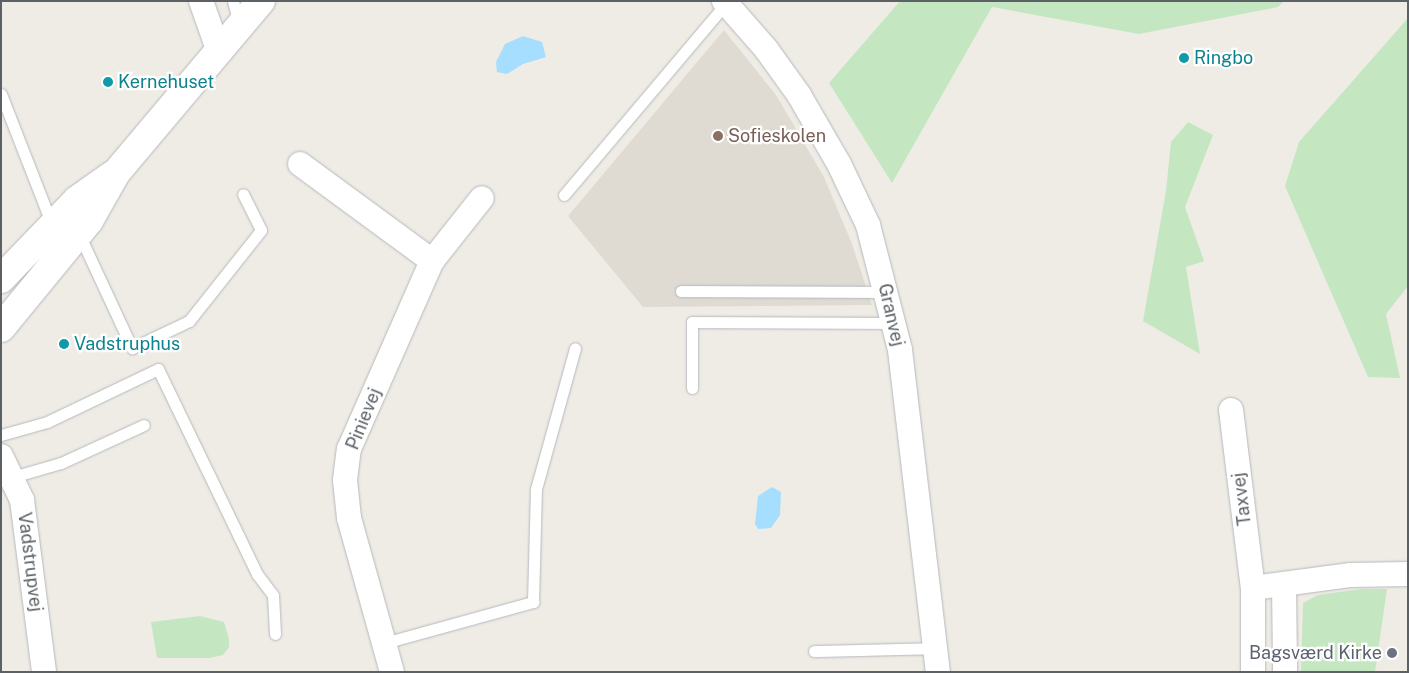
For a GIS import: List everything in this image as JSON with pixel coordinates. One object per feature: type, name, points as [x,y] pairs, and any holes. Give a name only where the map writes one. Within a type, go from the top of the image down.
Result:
[{"type":"street","points":[[200,1],[219,52]]},
{"type":"street","points":[[1,328],[79,234],[116,173],[219,52],[237,14],[261,1]]},
{"type":"street","name":"Granvej","points":[[725,2],[766,49],[799,95],[839,164],[868,225],[894,323],[907,406],[938,672]]},
{"type":"street","points":[[300,164],[432,261]]},
{"type":"street","points":[[1,279],[77,200],[116,173]]},
{"type":"street","name":"Pinievej","points":[[392,672],[349,518],[345,480],[350,450],[432,261],[482,198]]},
{"type":"street","name":"Taxvej","points":[[1232,410],[1253,588],[1253,672]]},
{"type":"street","name":"Vadstrupvej","points":[[1,456],[7,478],[22,500],[44,672]]},
{"type":"street","points":[[1253,588],[1351,575],[1408,574]]},
{"type":"street","points":[[1284,584],[1285,672]]},
{"type":"lane","points":[[564,194],[725,2]]},
{"type":"lane","points":[[1,94],[52,226]]},
{"type":"lane","points":[[79,234],[132,348],[189,321],[261,230],[243,194]]},
{"type":"lane","points":[[681,290],[887,292]]},
{"type":"lane","points":[[692,388],[692,322],[894,323]]},
{"type":"lane","points":[[384,643],[532,602],[536,489],[575,348]]},
{"type":"lane","points":[[1,436],[47,422],[158,369],[257,574],[273,595],[275,634]]},
{"type":"lane","points":[[7,478],[61,463],[144,425]]},
{"type":"lane","points":[[814,651],[935,648]]},
{"type":"shaded area","name":"Sofieskolen","points":[[724,30],[776,95],[824,177],[852,244],[872,305],[643,307],[568,216]]},
{"type":"green space","points":[[900,1],[1284,1],[1278,7],[1139,34],[992,7],[892,183],[829,83]]},
{"type":"green space","points":[[1408,18],[1408,286],[1386,314],[1400,378],[1368,377],[1285,186],[1299,142]]},
{"type":"green space","points":[[1188,122],[1213,135],[1185,207],[1204,261],[1186,267],[1200,354],[1143,321],[1166,191],[1171,142]]},
{"type":"green space","points":[[1361,589],[1387,589],[1375,672],[1301,672],[1303,603],[1318,595]]},
{"type":"green space","points":[[200,616],[224,622],[229,639],[229,647],[223,655],[210,658],[157,658],[151,622]]},
{"type":"water","points":[[523,36],[542,42],[546,57],[523,64],[507,74],[497,72],[496,62],[505,44]]},
{"type":"water","points":[[772,487],[781,492],[780,515],[771,528],[758,529],[755,524],[758,496]]},
{"type":"place","name":"Ringbo","points":[[1184,58]]},
{"type":"place","name":"Kernehuset","points":[[108,82]]},
{"type":"place","name":"Sofieskolen","points":[[718,136]]},
{"type":"place","name":"Vadstruphus","points":[[64,344]]},
{"type":"place","name":"Bagsværd Kirke","points":[[1392,653]]}]
